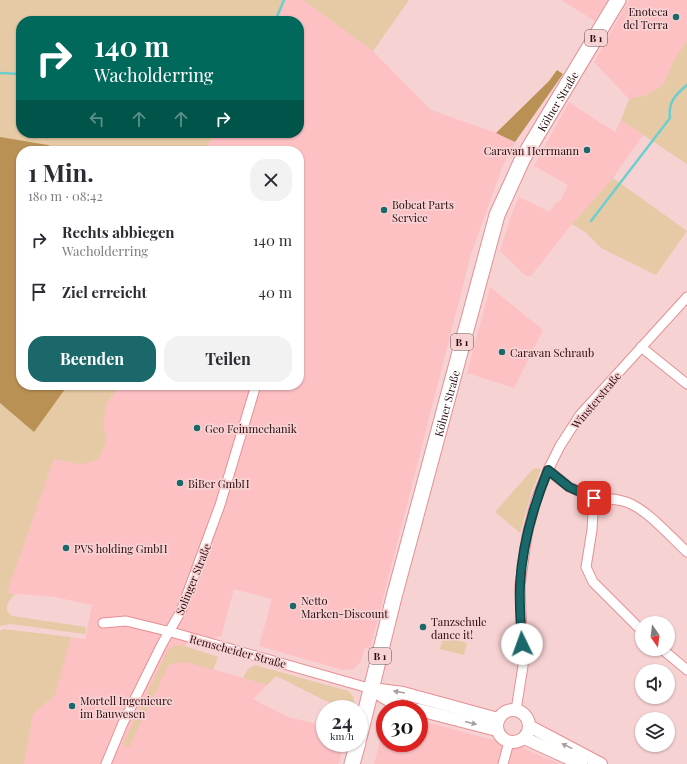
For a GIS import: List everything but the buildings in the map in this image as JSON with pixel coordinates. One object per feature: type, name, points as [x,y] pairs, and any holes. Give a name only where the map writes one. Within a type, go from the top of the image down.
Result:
[{"type":"main road","name":"Kölner Straße","points":[[368,704],[394,597],[497,215],[523,158],[618,0]]},
{"type":"main road","points":[[352,764],[355,752]]},
{"type":"street","name":"Winsterstraße","points":[[516,710],[523,660],[520,585],[527,535],[536,500],[548,470],[560,446],[580,416],[687,297]]},
{"type":"street","points":[[641,347],[687,384]]},
{"type":"street","name":"Solinger Straße","points":[[106,764],[136,696],[162,644],[171,632],[181,611],[210,537],[254,390]]},
{"type":"street","points":[[548,470],[569,487],[594,498],[617,500],[630,504],[641,510],[687,552]]},
{"type":"street","points":[[594,498],[592,530],[586,567],[594,582],[635,624]]},
{"type":"street","name":"Remscheider Straße","points":[[103,623],[126,621],[171,632],[372,689]]},
{"type":"street","points":[[670,656],[687,670]]},
{"type":"street","points":[[372,689],[389,700]]},
{"type":"street","points":[[372,689],[399,692],[498,725]]},
{"type":"street","points":[[529,726],[524,738],[519,741],[509,742],[503,739],[498,725],[505,712],[516,710],[525,715],[529,726],[601,764]]},
{"type":"street","points":[[428,712],[498,725]]},
{"type":"street","points":[[524,738],[581,764]]},
{"type":"street","points":[[503,764],[509,742]]},
{"type":"shaded area","points":[[0,0],[286,0],[279,16],[16,16],[16,138],[212,138],[208,146],[16,146],[16,390],[116,390],[107,403],[103,424],[107,439],[99,459],[82,465],[54,459],[7,593],[16,594],[9,601],[7,606],[7,611],[12,616],[86,627],[85,634],[11,624],[0,626]]},
{"type":"shaded area","points":[[285,0],[303,0],[373,51],[431,110],[496,133],[515,142],[502,168],[471,254],[370,649],[365,648],[360,663],[353,669],[343,670],[259,646],[272,599],[234,589],[221,636],[186,644],[178,659],[267,685],[253,699],[288,717],[316,724],[316,752],[342,752],[339,764],[24,764],[33,714],[55,694],[71,637],[85,639],[92,605],[55,597],[7,593],[54,459],[82,465],[107,439],[103,424],[107,403],[116,390],[304,390],[304,146],[208,146],[212,138],[304,138],[304,16],[279,16]]},
{"type":"shaded area","points":[[303,0],[409,0],[373,51]]},
{"type":"shaded area","points":[[561,0],[608,0],[595,21]]},
{"type":"shaded area","points":[[629,0],[687,0],[687,41],[675,58],[663,85],[646,95],[629,99],[594,62]]},
{"type":"shaded area","points":[[687,41],[687,164],[621,120],[629,99],[646,95],[663,85],[675,58]]},
{"type":"shaded area","points":[[557,70],[563,74],[515,142],[496,133],[549,81]]},
{"type":"shaded area","name":"Caravan Herrmann","points":[[569,102],[615,132],[621,120],[643,135],[613,178],[572,224],[531,276],[526,276],[500,251],[512,213],[519,197],[550,212],[555,203],[560,201],[568,185],[534,166]]},
{"type":"shaded area","points":[[0,137],[50,146],[16,146],[16,390],[64,390],[34,432],[0,403]]},
{"type":"shaded area","points":[[613,178],[687,231],[656,275],[601,248],[585,232],[572,224]]},
{"type":"shaded area","name":"Caravan Schraub","points":[[490,287],[543,330],[514,388],[467,373]]},
{"type":"shaded area","points":[[538,468],[541,470],[532,490],[520,533],[495,512],[533,469]]},
{"type":"shaded area","points":[[3,629],[71,637],[55,695],[33,714],[24,764],[0,764],[0,631]]},
{"type":"shaded area","points":[[443,636],[467,643],[464,655],[440,649]]},
{"type":"shaded area","points":[[182,645],[218,657],[213,670],[184,662],[173,663],[168,666],[129,747],[123,744],[168,650],[175,646]]},
{"type":"shaded area","points":[[255,665],[348,691],[354,700],[324,700],[276,676],[267,685],[243,678],[248,669]]},
{"type":"shaded area","points":[[428,722],[523,748],[560,764],[374,764],[377,752],[428,752]]},
{"type":"waterway","points":[[277,16],[284,0]]},
{"type":"waterway","points":[[0,73],[16,74]]},
{"type":"waterway","points":[[591,221],[670,118],[670,108],[673,99],[687,85]]},
{"type":"place","name":"Enoteca del Terra","points":[[676,17]]},
{"type":"place","name":"Caravan Herrmann","points":[[587,150]]},
{"type":"place","name":"Bobcat Parts Service","points":[[384,210]]},
{"type":"place","name":"Caravan Schraub","points":[[502,352]]},
{"type":"place","name":"Geo Feinmechanik","points":[[197,428]]},
{"type":"place","name":"BiBer GmbH","points":[[180,483]]},
{"type":"place","name":"PVS holding GmbH","points":[[66,548]]},
{"type":"place","name":"Netto Marken-Discount","points":[[293,606]]},
{"type":"place","name":"Tanzschule dance it!","points":[[423,627]]},
{"type":"place","name":"Mortell Ingenieure im Bauwesen","points":[[72,706]]},
{"type":"route","points":[[522,644],[520,585],[527,535],[536,500],[548,470],[569,487],[594,498]]}]
